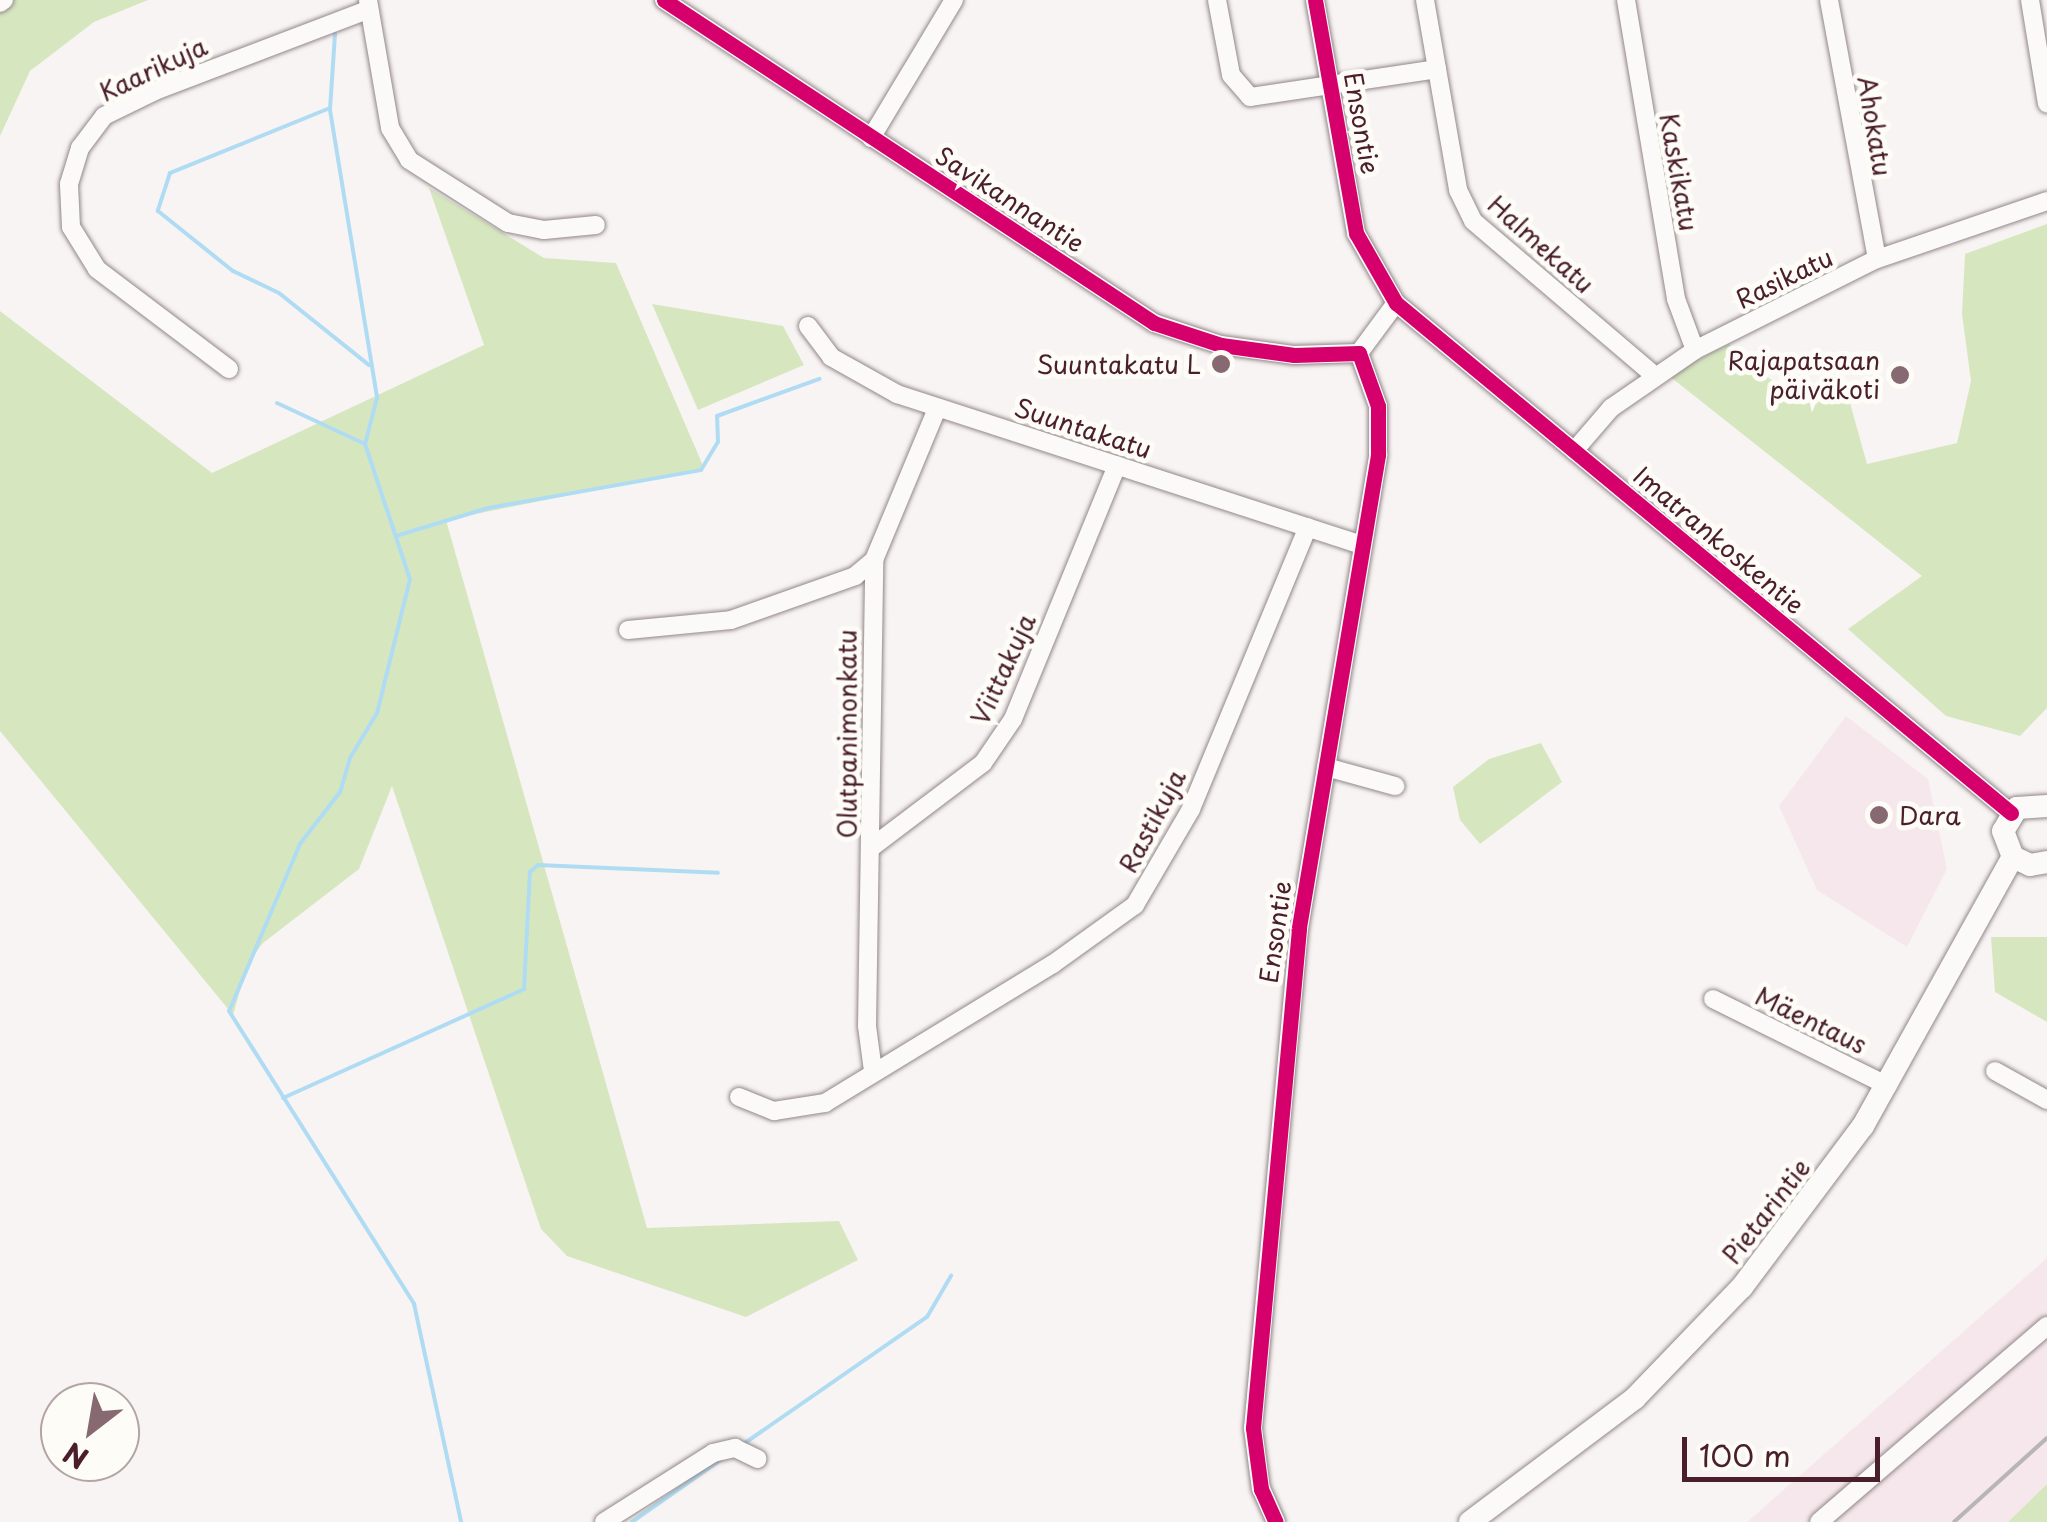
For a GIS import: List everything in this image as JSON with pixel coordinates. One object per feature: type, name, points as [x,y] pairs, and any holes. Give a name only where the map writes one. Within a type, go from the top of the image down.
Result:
[{"type":"main road","points":[[2047,806],[2030,803],[2011,814],[2004,841],[2013,857],[2030,865],[2047,862]]},
{"type":"main road","name":"Pietarintie","points":[[1470,1522],[1593,1433],[1699,1336],[1788,1230],[1888,1086],[2013,857]]},
{"type":"street","name":"Savikannantie","points":[[664,0],[1154,323],[1220,344],[1294,355],[1359,352]]},
{"type":"street","points":[[872,138],[954,0]]},
{"type":"street","points":[[1217,0],[1239,89],[1250,97],[1437,69]]},
{"type":"street","name":"Ensontie","points":[[1315,0],[1356,233],[1396,304]]},
{"type":"street","name":"Halmekatu","points":[[1425,0],[1458,190],[1473,221],[1654,375]]},
{"type":"street","name":"Kaskikatu","points":[[1626,0],[1676,299],[1695,350]]},
{"type":"street","name":"Ahokatu","points":[[1828,0],[1877,259]]},
{"type":"street","points":[[2030,0],[2047,104]]},
{"type":"street","points":[[368,5],[390,128],[409,160],[508,223],[544,230],[596,225]]},
{"type":"street","name":"Kaarikuja","points":[[229,370],[97,269],[71,227],[69,184],[80,148],[104,116],[155,90],[368,5]]},
{"type":"street","name":"Rasikatu","points":[[1574,451],[1610,408],[1695,350],[1877,259],[2047,201]]},
{"type":"street","points":[[1359,352],[1396,304]]},
{"type":"street","name":"Imatrankoskentie","points":[[1396,304],[2011,814]]},
{"type":"street","name":"Suuntakatu","points":[[808,326],[832,357],[856,374],[937,408],[1362,544]]},
{"type":"street","name":"Ensontie","points":[[1276,1522],[1261,1489],[1253,1428],[1296,958],[1379,432],[1359,352]]},
{"type":"street","name":"Olutpanimonkatu","points":[[873,1071],[867,1026],[872,847],[868,659],[874,560],[937,408]]},
{"type":"street","name":"Viittakuja","points":[[872,847],[984,763],[1013,719],[1117,465]]},
{"type":"street","name":"Rastikuja","points":[[738,1097],[774,1110],[802,1108],[839,1096],[873,1071],[1053,964],[1135,905],[1191,810],[1308,528]]},
{"type":"street","points":[[628,630],[731,620],[856,576],[874,560]]},
{"type":"street","points":[[1326,768],[1395,786]]},
{"type":"street","name":"Mäentaus","points":[[1713,999],[1888,1086]]},
{"type":"street","points":[[1996,1071],[2047,1100]]},
{"type":"street","points":[[1819,1522],[2047,1326]]},
{"type":"street","points":[[604,1522],[713,1453],[735,1448],[758,1459]]},
{"type":"shaded area","points":[[1846,716],[1928,779],[1947,869],[1907,947],[1817,890],[1779,806]]},
{"type":"shaded area","points":[[2047,1258],[2047,1484],[2008,1522],[1747,1522]]},
{"type":"green space","points":[[0,0],[148,0],[94,22],[30,71],[0,136]]},
{"type":"green space","points":[[429,188],[544,258],[616,263],[704,468],[446,520],[647,1228],[839,1221],[858,1260],[746,1317],[567,1256],[541,1229],[392,786],[359,869],[263,943],[248,963],[233,1015],[0,731],[0,311],[212,473],[484,345]]},
{"type":"green space","points":[[2047,224],[2047,708],[2020,736],[1946,716],[1848,629],[1922,576],[1668,375],[1729,344],[1784,391],[1842,374],[1867,464],[1957,443],[1971,381],[1962,314],[1965,254]]},
{"type":"green space","points":[[652,304],[783,326],[804,365],[698,410]]},
{"type":"green space","points":[[1541,743],[1562,782],[1480,844],[1460,820],[1453,787],[1489,759]]},
{"type":"green space","points":[[1991,937],[2047,937],[2047,1022],[1995,992]]},
{"type":"green space","points":[[2047,1484],[2047,1522],[2008,1522]]},
{"type":"waterway","points":[[335,34],[330,110],[377,398],[365,444],[410,579],[377,713],[350,758],[340,792],[300,844],[229,1011],[414,1304],[461,1522]]},
{"type":"waterway","points":[[330,108],[170,173],[158,211],[233,271],[279,293],[369,365]]},
{"type":"waterway","points":[[399,535],[488,508],[701,470],[718,442],[717,416],[819,379]]},
{"type":"waterway","points":[[277,403],[365,444]]},
{"type":"waterway","points":[[283,1098],[524,989],[530,872],[538,865],[718,873]]},
{"type":"waterway","points":[[742,1445],[927,1317],[951,1276]]},
{"type":"waterway","points":[[632,1522],[722,1459]]},
{"type":"railway","points":[[1954,1522],[2047,1438]]},
{"type":"cycle path","points":[[664,0],[1154,323],[1221,345],[1294,355],[1359,353],[1378,406],[1378,455],[1299,929],[1253,1428],[1261,1489],[1276,1522]]},
{"type":"cycle path","points":[[1315,0],[1356,233],[1396,303],[2011,813]]},
{"type":"place","name":"Suuntakatu L","points":[[1221,364]]},
{"type":"place","name":"Rajapatsaan päiväkoti","points":[[1900,375]]},
{"type":"place","name":"Dara","points":[[1879,815]]}]
